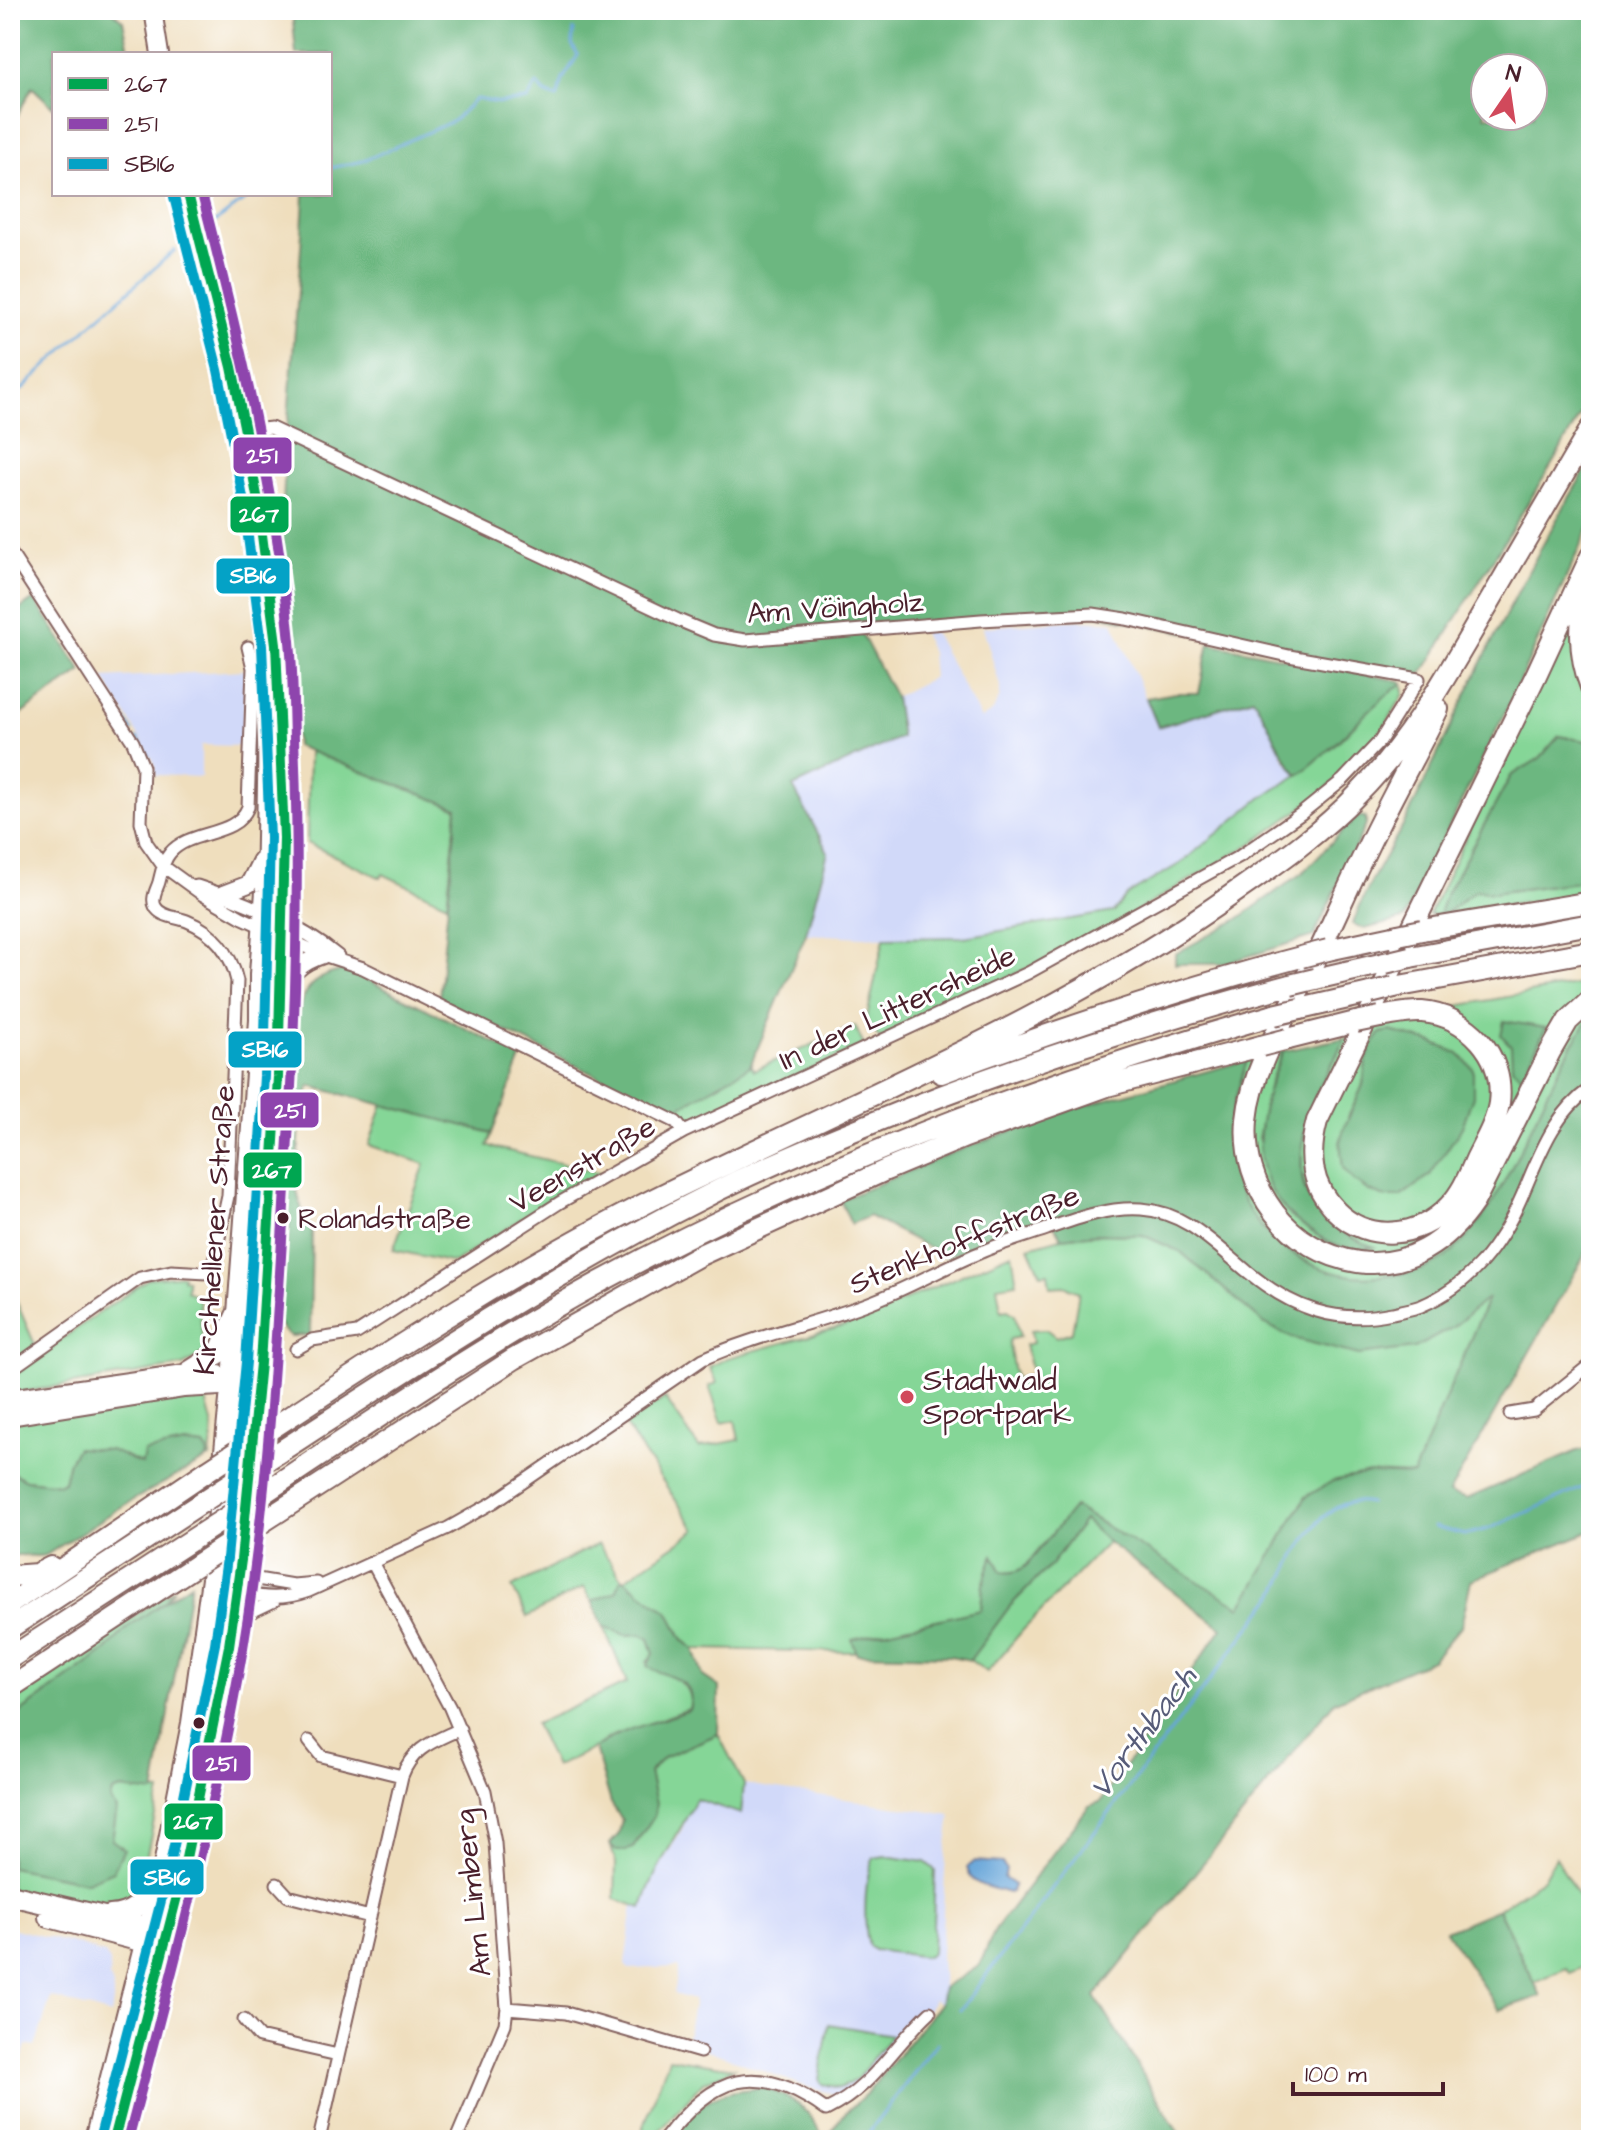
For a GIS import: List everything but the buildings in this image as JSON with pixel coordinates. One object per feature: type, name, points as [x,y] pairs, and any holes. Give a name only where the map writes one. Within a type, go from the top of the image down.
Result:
[{"type":"highway","points":[[10,1604],[380,1357],[504,1281],[650,1201],[924,1069],[1102,978],[1196,921],[1256,878],[1356,797],[1398,749],[1436,693],[1591,428]]},
{"type":"highway","points":[[10,1658],[258,1525],[514,1359],[698,1256],[965,1137],[1107,1086],[1288,1039],[1356,1022],[1380,1017],[1421,1012],[1446,1017],[1459,1023],[1483,1043],[1491,1056],[1499,1086],[1499,1101],[1491,1128],[1463,1187],[1451,1204],[1424,1225],[1394,1234],[1361,1228],[1336,1211],[1317,1184],[1312,1168],[1311,1151],[1317,1121],[1327,1098],[1420,924],[1591,556]]},
{"type":"highway","points":[[1591,574],[1584,599],[1580,637],[1584,668],[1591,687]]},
{"type":"highway","points":[[1484,612],[1261,1068],[1252,1094],[1246,1141],[1248,1158],[1260,1193],[1286,1227],[1322,1252],[1343,1259],[1383,1263],[1402,1259],[1435,1244],[1462,1221],[1568,1021],[1591,1000]]},
{"type":"highway","points":[[724,1165],[940,1074],[1040,1036],[1152,999],[1301,957],[1398,935],[1420,924],[1591,902]]},
{"type":"highway","points":[[10,1628],[515,1303],[705,1196],[824,1143],[940,1095],[1071,1048],[1170,1017],[1410,957],[1591,924]]},
{"type":"highway","points":[[10,1688],[209,1551],[261,1495],[372,1421],[598,1284],[732,1215],[945,1122],[1122,1059],[1274,1015],[1394,987],[1591,951]]},
{"type":"highway","points":[[834,1194],[945,1122]]},
{"type":"highway","points":[[188,1373],[219,1353],[236,1316]]},
{"type":"highway","points":[[10,1400],[188,1373],[214,1372],[231,1380],[258,1383]]},
{"type":"highway","points":[[10,1415],[184,1387],[220,1385],[231,1380]]},
{"type":"highway","points":[[10,1576],[37,1574],[121,1529]]},
{"type":"highway","points":[[107,1916],[123,1915],[135,1909],[160,1881]]},
{"type":"highway","points":[[10,1895],[107,1916],[157,1937]]},
{"type":"highway","points":[[10,1908],[157,1937]]},
{"type":"main road","points":[[144,10],[151,52]]},
{"type":"main road","points":[[153,10],[160,52]]},
{"type":"main road","name":"Kirchhellener Straße","points":[[94,2140],[157,1937],[183,1873],[229,1646],[234,1586],[241,1560],[266,1298],[281,1001],[282,754],[276,644],[257,496],[245,431],[229,353],[189,196]]},
{"type":"main road","name":"Kirchhellener Straße","points":[[114,2140],[157,1937],[160,1881],[183,1771],[208,1598],[209,1551],[231,1380],[258,1020],[264,851],[267,587]]},
{"type":"main road","points":[[223,894],[249,884],[264,851]]},
{"type":"main road","points":[[281,1001],[293,972],[307,961],[323,955]]},
{"type":"main road","name":"Kirchhellener Straße","points":[[209,1551],[222,1577],[234,1586]]},
{"type":"street","name":"Am Vöingholz","points":[[245,431],[271,428],[714,635],[745,640],[1093,614],[1289,656],[1419,679]]},
{"type":"street","points":[[10,552],[133,742],[143,767],[141,822],[146,842],[163,866],[203,895],[325,945],[342,959],[676,1122],[684,1132]]},
{"type":"street","points":[[163,866],[172,850],[233,824],[244,817],[248,807],[253,668],[248,647]]},
{"type":"street","name":"In der Littersheide","points":[[684,1132],[1028,973],[1240,856],[1343,780],[1380,741],[1419,679]]},
{"type":"street","name":"Kirchhellener Straße","points":[[10,1370],[148,1274],[171,1271],[207,1273],[213,1265],[226,1210],[237,981],[226,952],[210,934],[189,922],[166,915],[155,906],[163,866]]},
{"type":"street","points":[[185,882],[223,894],[262,920]]},
{"type":"street","points":[[282,928],[323,955],[342,959]]},
{"type":"street","name":"Stenkhoffstraße","points":[[234,1586],[259,1597],[291,1597],[372,1562],[448,1528],[494,1502],[703,1359],[731,1346],[869,1303],[979,1252],[1101,1211],[1144,1209],[1186,1222],[1248,1273],[1303,1308],[1324,1314],[1371,1317],[1420,1307],[1464,1281],[1494,1249],[1512,1218],[1553,1129],[1570,1105],[1591,1088]]},
{"type":"street","name":"Veenstraße","points":[[296,1349],[312,1340],[357,1333],[559,1203],[684,1132]]},
{"type":"street","points":[[1510,1414],[1534,1410],[1591,1364]]},
{"type":"street","points":[[241,1560],[263,1580]]},
{"type":"street","name":"Am Limberg","points":[[372,1562],[460,1729],[485,1791],[495,1843],[507,2008],[505,2024],[456,2140]]},
{"type":"street","name":"Stenkhoffstraße","points":[[208,1598],[234,1586],[263,1580],[293,1585],[325,1582]]},
{"type":"street","name":"Kirchhellener Straße","points":[[229,1646],[243,1618],[249,1613],[291,1597]]},
{"type":"street","points":[[319,2140],[402,1776],[409,1759],[424,1746],[460,1729]]},
{"type":"street","points":[[309,1741],[321,1756],[402,1776]]},
{"type":"street","points":[[277,1884],[288,1896],[370,1917]]},
{"type":"street","points":[[507,2008],[566,2013],[700,2052]]},
{"type":"street","points":[[664,2140],[684,2114],[710,2091],[737,2081],[764,2079],[806,2095],[826,2110],[847,2100],[865,2086],[930,2012]]},
{"type":"street","points":[[244,2020],[259,2037],[338,2055]]},
{"type":"shaded area","points":[[1079,620],[1113,622],[1158,727],[1253,698],[1268,721],[1284,759],[1298,775],[1261,798],[1181,863],[1127,895],[1113,912],[964,937],[884,938],[806,934],[828,852],[793,787],[901,737],[895,697],[933,677],[931,653],[923,632],[933,631],[981,719],[993,711],[1000,696],[983,627]]},
{"type":"shaded area","points":[[245,670],[243,746],[201,745],[201,777],[156,775],[154,762],[104,678]]},
{"type":"shaded area","points":[[744,1784],[951,1815],[946,1852],[940,2004],[933,1999],[929,2009],[861,2086],[841,2096],[804,2086],[686,2042],[694,2000],[674,1994],[679,1967],[629,1969],[625,1965],[633,1905],[642,1908],[648,1887],[681,1831],[696,1798],[740,1814]]},
{"type":"shaded area","points":[[10,1928],[86,1947],[106,1956],[110,1962],[109,1977],[113,1986],[111,2015],[51,1997],[35,2047],[26,2045],[12,2091],[10,2091]]},
{"type":"green space","points":[[10,10],[111,10],[123,21],[130,52],[52,52],[52,106],[32,87],[10,130]]},
{"type":"green space","points":[[292,10],[1591,10],[1591,396],[1419,679],[1093,614],[860,631],[895,697],[901,737],[793,787],[828,852],[806,934],[750,1066],[678,1108],[667,1110],[439,999],[457,808],[296,746],[282,576],[285,462],[304,196],[332,196],[332,52],[296,52]]},
{"type":"green space","points":[[1591,461],[1591,522],[1513,696],[1404,919],[1365,929],[1353,924],[1520,587]]},
{"type":"green space","points":[[34,599],[82,671],[10,722],[10,616]]},
{"type":"green space","points":[[1574,609],[1584,687],[1591,699],[1591,742],[1559,736],[1540,758],[1511,776],[1444,898],[1439,915],[1429,915]]},
{"type":"green space","points":[[1209,643],[1403,683],[1298,775],[1253,698],[1158,727],[1146,698],[1199,693]]},
{"type":"green space","points":[[1403,683],[1404,694],[1368,748],[1322,793],[1256,841],[1087,940],[880,1039],[866,1022],[884,938],[964,937],[1113,912],[1127,895],[1181,863],[1261,798],[1301,773],[1343,737],[1379,699]]},
{"type":"green space","points":[[1559,736],[1591,742],[1591,880],[1493,893],[1476,890],[1439,915],[1444,898],[1511,776],[1540,758]]},
{"type":"green space","points":[[309,751],[457,808],[447,904],[383,874],[381,878],[307,843]]},
{"type":"green space","points":[[1355,818],[1366,818],[1366,824],[1314,936],[1223,964],[1175,964],[1175,954],[1238,919],[1302,873]]},
{"type":"green space","points":[[1591,880],[1591,893],[1446,914],[1476,890],[1493,893]]},
{"type":"green space","points":[[347,970],[522,1056],[492,1133],[310,1086],[300,1115],[297,1191],[302,1211],[312,1230],[310,1335],[291,1336],[278,1320],[276,1309],[289,1228],[283,1195],[283,1172],[287,1088],[294,1031],[306,993],[314,983],[335,972]]},
{"type":"green space","points":[[1591,982],[1592,1010],[1589,1021],[1573,1043],[1492,1205],[1453,1253],[1416,1271],[1361,1278],[1344,1276],[1308,1262],[1290,1252],[1261,1226],[1249,1211],[1235,1178],[1231,1161],[1231,1127],[1247,1060],[1283,1051],[1270,1082],[1258,1138],[1291,1217],[1335,1247],[1372,1247],[1334,1225],[1314,1206],[1304,1184],[1302,1160],[1305,1134],[1323,1084],[1345,1038],[1434,1010]],"holes":[[[1390,1031],[1459,1054],[1473,1069],[1430,1175],[1400,1197],[1348,1117],[1362,1087],[1369,1054],[1381,1033]]]},
{"type":"green space","points":[[1591,1017],[1591,1244],[1449,1493],[1467,1499],[1577,1451],[1591,1448],[1591,1531],[1471,1580],[1461,1626],[1432,1660],[1335,1701],[1095,1996],[1183,2140],[825,2140],[842,2116],[868,2092],[940,2004],[943,1988],[979,1966],[996,1928],[1089,1806],[1100,1802],[1222,1628],[1108,1542],[1084,1520],[1050,1566],[1010,1606],[970,1660],[950,1656],[857,1654],[852,1639],[981,1610],[983,1585],[993,1555],[1002,1572],[1021,1569],[1074,1507],[1241,1607],[1306,1497],[1333,1481],[1370,1473],[1413,1475],[1488,1298],[1452,1328],[1415,1348],[1359,1355],[1292,1338],[1265,1324],[1181,1252],[1143,1235],[1096,1234],[1061,1238],[1050,1217],[946,1257],[869,1216],[851,1224],[840,1200],[954,1152],[1068,1110],[1247,1060],[1232,1112],[1229,1143],[1237,1184],[1256,1221],[1289,1251],[1332,1272],[1363,1277],[1413,1272],[1432,1265],[1457,1247],[1480,1221],[1500,1189],[1573,1044]]},
{"type":"green space","points":[[1504,1021],[1546,1028],[1522,1077],[1512,1067],[1511,1046],[1501,1035]]},
{"type":"green space","points":[[855,1026],[864,1046],[694,1122],[667,1110],[678,1108],[750,1065],[754,1070]]},
{"type":"green space","points":[[1390,1031],[1459,1054],[1473,1069],[1473,1096],[1462,1127],[1430,1175],[1400,1197],[1385,1197],[1354,1181],[1343,1168],[1340,1143],[1363,1085],[1371,1047],[1381,1033]]},
{"type":"green space","points":[[1345,1038],[1308,1116],[1302,1176],[1310,1200],[1325,1218],[1353,1238],[1374,1247],[1364,1249],[1331,1243],[1285,1210],[1271,1190],[1263,1169],[1260,1146],[1266,1099],[1283,1051]]},
{"type":"green space","points":[[383,1104],[492,1133],[488,1146],[602,1173],[536,1209],[454,1263],[393,1250],[425,1164],[369,1145]]},
{"type":"green space","points":[[1096,1234],[1143,1235],[1181,1252],[1265,1324],[1489,1296],[1413,1476],[1370,1473],[1333,1481],[1306,1497],[1241,1608],[1075,1507],[1021,1569],[1002,1572],[993,1557],[983,1585],[981,1610],[853,1639],[856,1652],[694,1649],[683,1640],[677,1627],[624,1580],[696,1530],[625,1425],[665,1398],[699,1448],[739,1440],[735,1420],[722,1423],[709,1386],[717,1383],[710,1367],[728,1358],[848,1325],[1012,1253],[1017,1283],[997,1286],[1001,1311],[1008,1310],[1015,1315],[1020,1337],[1010,1339],[1009,1344],[1015,1379],[1032,1375],[1025,1345],[1033,1343],[1031,1330],[1046,1329],[1056,1337],[1072,1332],[1079,1292],[1064,1286],[1050,1287],[1048,1273],[1041,1274],[1029,1247],[1061,1238]]},
{"type":"green space","points":[[183,1275],[183,1279],[187,1280],[187,1291],[199,1297],[206,1352],[183,1366],[10,1394],[10,1375],[149,1278]]},
{"type":"green space","points":[[10,1287],[36,1347],[10,1363]]},
{"type":"green space","points":[[187,1394],[207,1395],[213,1427],[210,1458],[207,1459],[208,1452],[204,1446],[185,1444],[144,1452],[142,1464],[124,1455],[69,1461],[64,1482],[60,1484],[26,1480],[10,1471],[10,1422]]},
{"type":"green space","points":[[185,1444],[204,1446],[208,1452],[207,1459],[129,1502],[46,1555],[10,1556],[10,1471],[26,1480],[60,1484],[64,1482],[69,1461],[77,1448],[110,1450],[142,1464],[144,1452]]},
{"type":"green space","points":[[1084,1520],[1108,1542],[987,1672],[970,1660],[1010,1606],[1050,1566]]},
{"type":"green space","points":[[598,1544],[622,1578],[616,1592],[592,1601],[584,1587],[527,1617],[512,1587]]},
{"type":"green space","points":[[622,1578],[669,1613],[683,1640],[694,1649],[703,1676],[719,1687],[718,1734],[664,1757],[649,1772],[656,1804],[654,1816],[633,1847],[617,1851],[610,1844],[619,1834],[622,1820],[611,1803],[595,1748],[629,1730],[689,1710],[691,1699],[685,1685],[647,1666],[654,1653],[649,1639],[640,1634],[626,1635],[604,1627],[592,1601],[616,1592]]},
{"type":"green space","points":[[191,1583],[154,1793],[121,1789],[112,1792],[110,1800],[117,1809],[112,1840],[124,1849],[113,1871],[87,1882],[10,1867],[10,1720],[105,1651],[129,1626]]},
{"type":"green space","points":[[174,1589],[165,1601],[129,1626],[105,1651],[10,1720],[10,1701]]},
{"type":"green space","points":[[604,1627],[626,1635],[640,1634],[649,1639],[654,1653],[647,1662],[684,1686],[690,1700],[689,1709],[610,1737],[595,1748],[555,1767],[535,1724],[627,1683]]},
{"type":"green space","points":[[718,1734],[744,1784],[741,1814],[696,1799],[659,1866],[642,1908],[615,1899],[616,1863],[611,1847],[617,1851],[633,1848],[651,1819],[654,1796],[649,1772],[664,1757]]},
{"type":"green space","points":[[121,1789],[160,1792],[143,1873],[125,1908],[106,1910],[10,1890],[10,1867],[87,1882],[113,1870],[122,1847],[112,1841],[114,1824],[110,1800],[112,1792]]},
{"type":"green space","points":[[885,1856],[925,1862],[935,1870],[932,1953],[927,1957],[874,1950],[869,1946],[865,1914],[868,1876],[874,1858]]},
{"type":"green space","points":[[1555,1857],[1591,1917],[1591,1964],[1570,1973],[1566,1968],[1535,1983],[1498,1909],[1543,1879]]},
{"type":"green space","points":[[1498,1909],[1541,1996],[1499,2010],[1446,1931]]},
{"type":"green space","points":[[829,2024],[892,2035],[856,2080],[840,2088],[822,2084],[819,2079]]},
{"type":"green space","points":[[669,2058],[734,2068],[703,2082],[653,2138],[642,2131]]},
{"type":"green space","points":[[767,2088],[802,2107],[824,2140],[673,2140],[692,2114],[711,2099],[735,2091]]},
{"type":"water","points":[[974,1861],[1002,1863],[1006,1870],[1004,1878],[1014,1885],[1012,1891],[1009,1893],[977,1883],[967,1867]]},
{"type":"waterway","points":[[575,10],[576,16]]},
{"type":"waterway","points":[[332,168],[363,161],[453,121],[476,99],[500,103],[527,100],[537,84],[545,93],[557,98],[563,79],[578,55],[572,44],[574,30]]},
{"type":"waterway","points":[[210,226],[249,196]]},
{"type":"waterway","points":[[10,401],[175,250]]},
{"type":"waterway","points":[[10,540],[132,731]]},
{"type":"waterway","points":[[137,738],[148,755]]},
{"type":"waterway","name":"Vorthbach","points":[[1434,1527],[1465,1535],[1491,1528],[1591,1484]]},
{"type":"waterway","name":"Vorthbach","points":[[960,2010],[1276,1593],[1311,1531],[1323,1517],[1337,1508],[1352,1502],[1370,1503]]},
{"type":"waterway","name":"Vorthbach","points":[[863,2140],[937,2043]]},
{"type":"transit line","name":"267","points":[[114,2140],[183,1873],[229,1646],[241,1560],[260,1363],[278,1077],[284,838],[276,644],[257,496],[245,431],[189,196]]},
{"type":"transit line","name":"251","points":[[128,2140],[206,1834],[232,1710],[252,1587],[271,1402],[295,999],[296,791],[290,641],[266,471],[203,196]]},
{"type":"transit line","name":"SB16","points":[[100,2136],[169,1870],[215,1644],[227,1558],[246,1362],[264,1076],[270,838],[262,645],[243,498],[231,434],[174,197]]},
{"type":"place","name":"Rolandstraße","points":[[283,1218]]},
{"type":"place","name":"Stadtwald Sportpark","points":[[907,1397]]}]
